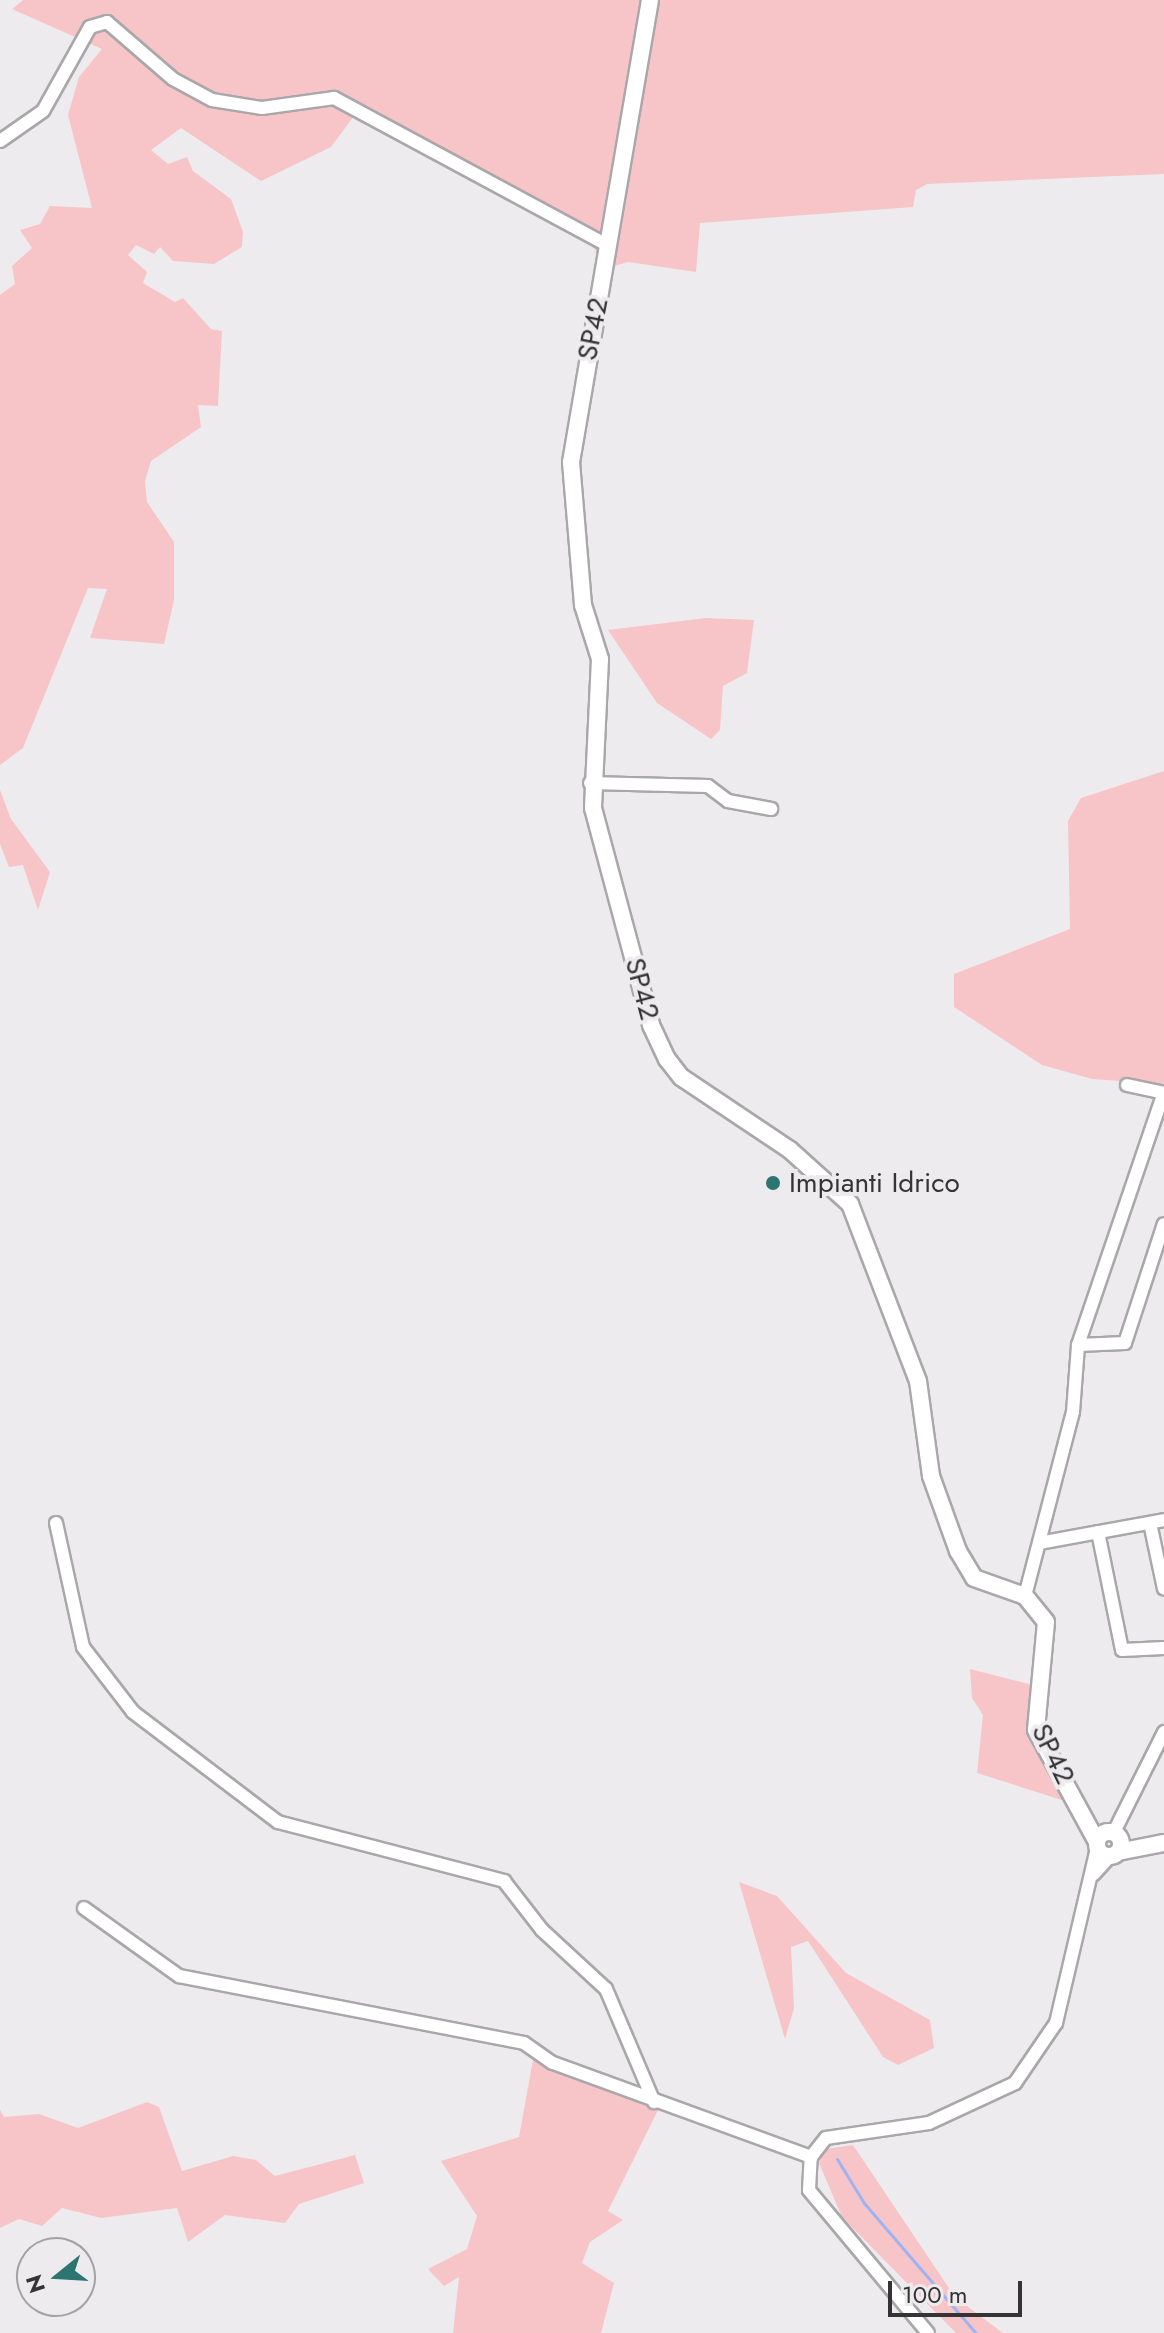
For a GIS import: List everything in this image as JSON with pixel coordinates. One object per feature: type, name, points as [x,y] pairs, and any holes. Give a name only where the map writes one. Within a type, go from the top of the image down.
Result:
[{"type":"main road","name":"SP42","points":[[650,0],[571,462],[583,605],[600,659],[590,783],[657,1041],[681,1077],[790,1150],[850,1204],[918,1381],[931,1476],[958,1551],[974,1578],[1025,1596],[1041,1610],[1049,1641],[1033,1710],[1036,1730],[1085,1816],[1109,1843]]},
{"type":"main road","points":[[1109,1843],[1164,1833]]},
{"type":"main road","points":[[1109,1843],[1164,1843]]},
{"type":"street","points":[[0,141],[43,111],[90,27],[107,22],[173,79],[212,100],[262,108],[334,98],[609,246]]},
{"type":"street","points":[[590,783],[708,786],[728,801],[771,809]]},
{"type":"street","points":[[1025,1596],[1073,1412],[1078,1345],[1164,1093],[1127,1085]]},
{"type":"street","points":[[1078,1345],[1125,1343],[1164,1224]]},
{"type":"street","points":[[1039,1543],[1164,1520]]},
{"type":"street","points":[[56,1523],[83,1647],[133,1712],[278,1822],[504,1881],[542,1930],[606,1989],[654,2102]]},
{"type":"street","points":[[1150,1523],[1164,1589]]},
{"type":"street","points":[[1098,1532],[1122,1650],[1164,1648]]},
{"type":"street","points":[[928,2333],[809,2190],[811,2157],[826,2138],[929,2123],[1015,2083],[1056,2023],[1092,1876],[1164,1732]]},
{"type":"street","points":[[84,1908],[179,1976],[524,2043],[553,2063],[811,2157]]},
{"type":"shaded area","points":[[23,0],[649,0],[599,256],[590,242],[463,169],[354,116],[331,147],[261,181],[181,128],[151,150],[168,164],[187,157],[193,171],[231,199],[243,232],[242,247],[214,264],[173,261],[160,247],[154,254],[136,245],[128,255],[147,272],[143,283],[175,302],[183,298],[211,329],[222,331],[218,406],[198,405],[201,427],[151,461],[145,481],[147,502],[174,542],[174,600],[164,644],[90,638],[107,589],[88,588],[23,748],[0,765],[0,295],[15,284],[12,266],[32,248],[20,230],[40,224],[50,206],[92,208],[68,115],[79,77],[102,49],[12,9]]},
{"type":"shaded area","points":[[654,0],[1164,0],[1164,174],[927,184],[916,190],[913,207],[700,223],[696,272],[628,262],[608,268]]},
{"type":"shaded area","points":[[706,618],[754,620],[747,673],[723,686],[720,730],[711,739],[657,703],[608,630]]},
{"type":"shaded area","points":[[1164,771],[1164,1084],[1092,1079],[1042,1065],[954,1007],[954,974],[1070,929],[1068,821],[1081,798]]},
{"type":"shaded area","points":[[0,790],[11,819],[50,872],[38,910],[23,865],[9,867],[0,844]]},
{"type":"shaded area","points":[[970,1669],[1033,1685],[1029,1727],[1065,1801],[977,1773],[983,1715],[972,1698]]},
{"type":"shaded area","points":[[739,1882],[777,1896],[846,1973],[930,2020],[934,2048],[898,2065],[883,2057],[808,1941],[791,1947],[794,2008],[785,2039]]},
{"type":"shaded area","points":[[533,2060],[658,2110],[608,2211],[623,2220],[590,2242],[582,2263],[614,2283],[601,2333],[453,2333],[459,2277],[444,2286],[428,2269],[467,2249],[477,2216],[441,2161],[519,2137]]},
{"type":"shaded area","points":[[147,2102],[159,2107],[182,2171],[233,2156],[256,2160],[275,2176],[355,2155],[364,2183],[299,2204],[285,2223],[225,2215],[188,2242],[177,2208],[101,2218],[62,2208],[42,2226],[19,2219],[0,2228],[0,2110],[4,2117],[39,2114],[78,2128]]},
{"type":"shaded area","points":[[853,2145],[955,2297],[1003,2333],[956,2333],[842,2217],[819,2163],[826,2149]]},
{"type":"waterway","points":[[837,2159],[864,2203],[976,2333]]},
{"type":"place","name":"Impianti Idrico","points":[[773,1183]]}]
